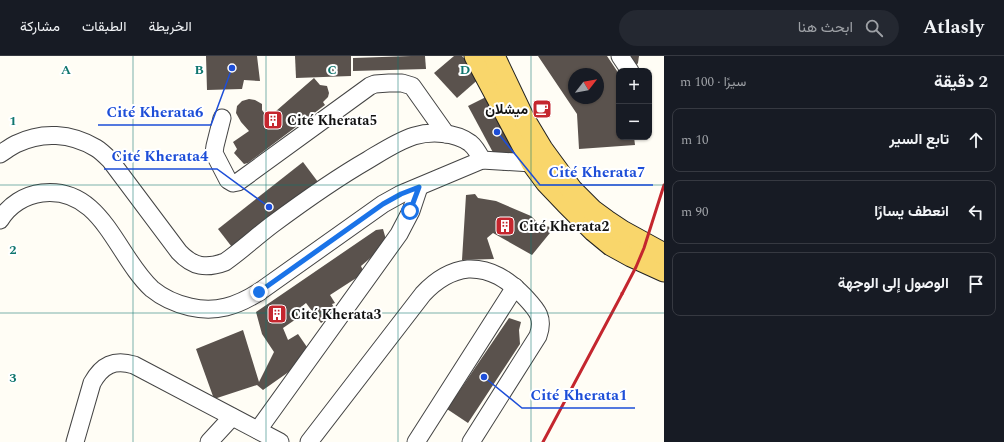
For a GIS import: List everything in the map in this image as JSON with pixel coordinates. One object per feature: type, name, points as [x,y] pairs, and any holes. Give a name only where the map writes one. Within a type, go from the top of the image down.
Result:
[{"type":"main road","points":[[475,56],[532,162],[546,182],[579,218],[611,245],[664,271]]},
{"type":"main road","points":[[494,56],[524,119],[542,149],[577,195],[592,210],[607,221],[664,254]]},
{"type":"street","points":[[620,56],[628,68]]},
{"type":"street","points":[[222,118],[214,153],[228,180],[233,183],[238,182],[332,113],[375,84],[402,83],[412,86],[446,134]]},
{"type":"street","points":[[0,154],[14,145],[30,138],[48,135],[65,136],[76,139],[97,149],[110,160],[184,258],[200,266],[217,265],[225,262],[313,195],[400,141],[431,133],[446,134],[470,143],[478,152],[482,160]]},
{"type":"street","points":[[0,220],[10,207],[22,198],[36,193],[50,192],[65,194],[79,199],[91,208],[141,277],[153,289],[166,298],[181,305],[197,309],[213,309],[230,307],[245,301],[383,204],[401,194],[482,160],[539,163],[559,173]]},
{"type":"street","points":[[258,430],[399,234],[419,187]]},
{"type":"street","points":[[309,442],[432,284],[455,272],[481,270],[493,273],[505,279],[515,287],[535,308],[541,321],[538,336],[471,442]]},
{"type":"street","points":[[416,442],[515,287]]},
{"type":"street","points":[[75,442],[92,383],[96,376],[102,369],[109,365],[126,363],[134,365],[280,442]]},
{"type":"street","points":[[209,442],[232,417]]},
{"type":"building","points":[[206,56],[257,56],[260,81],[244,80],[242,89],[207,90]]},
{"type":"building","points":[[295,56],[351,56],[351,76],[296,78]]},
{"type":"building","points":[[425,56],[426,69],[353,71],[353,58]]},
{"type":"building","points":[[454,56],[462,56],[481,77],[457,98],[434,73]]},
{"type":"building","points":[[538,56],[607,56],[616,70],[616,140],[634,140],[635,145],[579,149],[577,114],[570,104],[604,104],[604,68],[568,68],[568,101]]},
{"type":"building","points":[[625,56],[639,56],[638,63],[633,68]]},
{"type":"building","name":"Cité Kherata5","points":[[314,78],[320,85],[327,86],[329,93],[328,97],[323,102],[325,105],[248,163],[244,164],[234,153],[237,149],[233,142],[249,131],[241,122],[236,113],[237,106],[242,101],[249,99],[255,100],[262,104],[262,110],[268,118]]},
{"type":"building","points":[[492,94],[526,158],[503,171],[468,106]]},
{"type":"building","points":[[303,162],[321,186],[235,251],[218,229]]},
{"type":"building","name":"Cité Kherata2","points":[[475,194],[478,198],[496,201],[531,216],[539,224],[554,228],[532,255],[493,233],[487,238],[494,259],[462,260],[466,195]]},
{"type":"building","name":"Cité Kherata3","points":[[383,229],[385,241],[381,249],[361,266],[364,273],[330,295],[335,303],[332,304],[336,311],[321,323],[306,303],[296,311],[299,317],[283,328],[288,340],[298,334],[309,350],[300,364],[263,390],[257,385],[214,399],[196,349],[243,330],[259,382],[274,352],[262,334],[256,312],[376,230]]},
{"type":"building","points":[[509,318],[521,322],[519,330],[520,344],[468,423],[447,409]]},
{"type":"railway","points":[[622,293],[644,248],[664,185]]},
{"type":"railway","points":[[543,442],[622,294]]},
{"type":"place","name":"Cité Kherata6","points":[[232,68]]},
{"type":"place","name":"ميشلان","points":[[542,109]]},
{"type":"place","name":"Cité Kherata5","points":[[273,120]]},
{"type":"place","name":"Cité Kherata7","points":[[497,132]]},
{"type":"place","name":"Cité Kherata4","points":[[269,207]]},
{"type":"place","name":"Cité Kherata2","points":[[505,226]]},
{"type":"place","name":"Cité Kherata3","points":[[277,314]]},
{"type":"place","name":"Cité Kherata1","points":[[484,377]]},
{"type":"route","points":[[259,292],[383,204],[401,194],[419,187],[410,211]]}]
